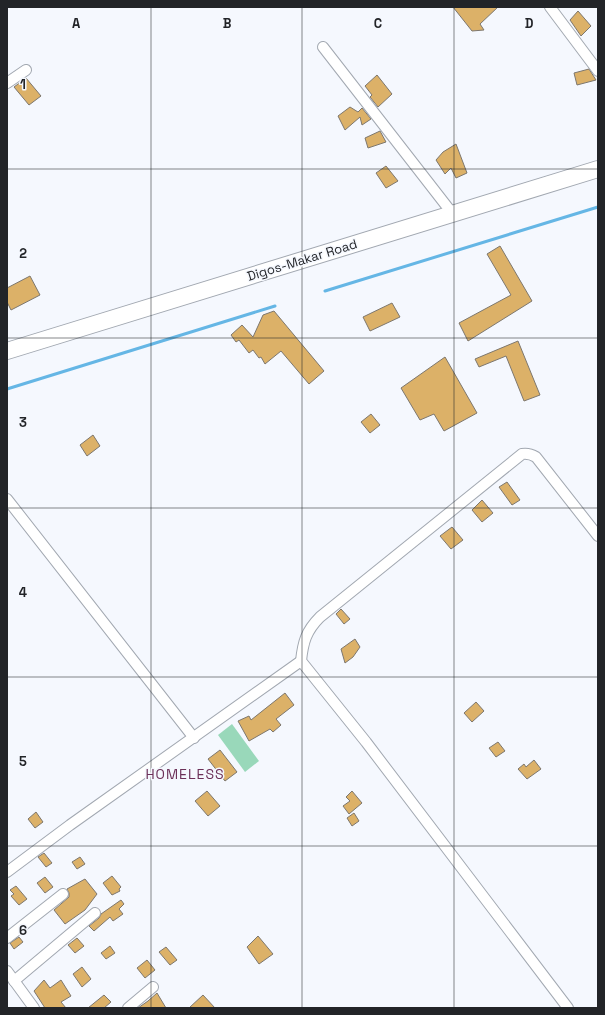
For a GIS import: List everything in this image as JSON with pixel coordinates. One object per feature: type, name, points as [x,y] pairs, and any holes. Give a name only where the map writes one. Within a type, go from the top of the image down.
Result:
[{"type":"main road","name":"Digos-Makar Road","points":[[7,351],[598,169]]},
{"type":"street","points":[[550,7],[598,71]]},
{"type":"street","points":[[323,47],[452,213]]},
{"type":"street","points":[[7,83],[26,70]]},
{"type":"street","points":[[568,1008],[366,742],[301,662],[302,648],[307,634],[313,624],[320,617],[522,454],[532,454],[536,457],[598,536]]},
{"type":"street","points":[[7,499],[194,738]]},
{"type":"street","points":[[7,872],[70,825],[301,662]]},
{"type":"street","points":[[7,938],[63,894]]},
{"type":"street","points":[[14,981],[95,913]]},
{"type":"street","points":[[7,971],[34,1008]]},
{"type":"street","points":[[128,1008],[153,988]]},
{"type":"green space","points":[[232,724],[259,761],[245,772],[218,735]]},
{"type":"building","points":[[453,7],[498,7],[480,24],[484,30],[472,31]]},
{"type":"building","points":[[578,11],[591,26],[581,36],[570,20]]},
{"type":"building","points":[[589,69],[596,80],[577,85],[574,73]]},
{"type":"building","points":[[377,75],[392,94],[378,107],[370,97],[372,95],[365,86]]},
{"type":"building","points":[[26,78],[41,96],[29,105],[14,87]]},
{"type":"building","points":[[350,107],[358,112],[362,108],[371,119],[362,125],[360,117],[345,130],[338,116]]},
{"type":"building","points":[[380,131],[386,142],[368,148],[365,138]]},
{"type":"building","points":[[456,144],[467,173],[456,178],[451,168],[445,174],[436,160],[443,152]]},
{"type":"building","points":[[386,166],[398,181],[386,188],[376,173]]},
{"type":"building","points":[[500,246],[532,301],[468,341],[459,323],[511,295],[487,254]]},
{"type":"building","points":[[30,276],[40,295],[11,310],[7,302],[7,288]]},
{"type":"building","points":[[392,303],[400,317],[370,331],[363,317]]},
{"type":"building","points":[[274,311],[324,371],[309,384],[281,351],[265,364],[261,357],[259,358],[253,350],[249,353],[239,340],[236,342],[231,335],[242,325],[253,337],[263,315]]},
{"type":"building","points":[[518,341],[540,395],[524,401],[506,356],[479,367],[475,359]]},
{"type":"building","points":[[445,357],[477,413],[444,431],[434,414],[420,420],[401,388]]},
{"type":"building","points":[[371,414],[380,425],[370,433],[361,422]]},
{"type":"building","points":[[93,435],[100,446],[87,456],[80,445]]},
{"type":"building","points":[[507,482],[520,500],[512,505],[499,487]]},
{"type":"building","points":[[482,500],[493,513],[482,522],[472,510]]},
{"type":"building","points":[[452,527],[463,540],[451,549],[440,536]]},
{"type":"building","points":[[341,609],[350,619],[344,624],[336,614]]},
{"type":"building","points":[[355,639],[360,647],[353,657],[345,663],[341,649]]},
{"type":"building","points":[[285,693],[294,705],[276,719],[281,725],[273,732],[270,729],[249,741],[238,721],[249,716],[251,720]]},
{"type":"building","points":[[476,702],[484,711],[472,722],[464,713]]},
{"type":"building","points":[[498,742],[505,751],[496,757],[489,748]]},
{"type":"building","points":[[220,750],[237,772],[225,781],[208,759]]},
{"type":"building","points":[[534,760],[541,769],[527,779],[518,769],[524,764],[526,767]]},
{"type":"building","points":[[207,791],[220,806],[208,816],[195,801]]},
{"type":"building","points":[[352,791],[362,803],[349,814],[343,806],[350,801],[346,797]]},
{"type":"building","points":[[36,812],[43,822],[35,828],[28,819]]},
{"type":"building","points":[[354,813],[359,821],[352,826],[347,818]]},
{"type":"building","points":[[44,853],[52,863],[46,867],[38,857]]},
{"type":"building","points":[[80,857],[85,864],[77,869],[72,862]]},
{"type":"building","points":[[112,876],[121,887],[119,889],[120,891],[112,895],[103,883]]},
{"type":"building","points":[[45,877],[53,887],[45,893],[37,883]]},
{"type":"building","points":[[85,879],[97,894],[85,910],[65,924],[54,910],[69,897],[67,889]]},
{"type":"building","points":[[16,886],[27,899],[19,905],[11,896],[14,894],[10,890]]},
{"type":"building","points":[[121,900],[124,904],[119,909],[123,914],[113,921],[110,917],[94,931],[89,926],[99,918],[101,914]]},
{"type":"building","points":[[258,936],[273,954],[259,964],[247,947]]},
{"type":"building","points":[[19,937],[23,942],[14,949],[10,943]]},
{"type":"building","points":[[77,938],[84,946],[75,953],[68,945]]},
{"type":"building","points":[[110,946],[115,953],[106,959],[101,953]]},
{"type":"building","points":[[166,947],[177,960],[170,965],[159,952]]},
{"type":"building","points":[[147,960],[155,970],[145,978],[137,968]]},
{"type":"building","points":[[82,967],[91,979],[82,987],[73,974]]},
{"type":"building","points":[[44,980],[50,988],[61,980],[71,996],[61,1002],[66,1008],[45,1008],[34,991]]},
{"type":"building","points":[[157,993],[166,1008],[138,1008],[148,1001]]},
{"type":"building","points":[[104,995],[111,1002],[104,1008],[88,1008]]},
{"type":"building","points":[[203,995],[215,1008],[189,1008]]},
{"type":"waterway","points":[[325,291],[598,207]]},
{"type":"waterway","points":[[7,389],[275,306]]},
{"type":"district","name":"HOMELESS","points":[[185,774]]}]
